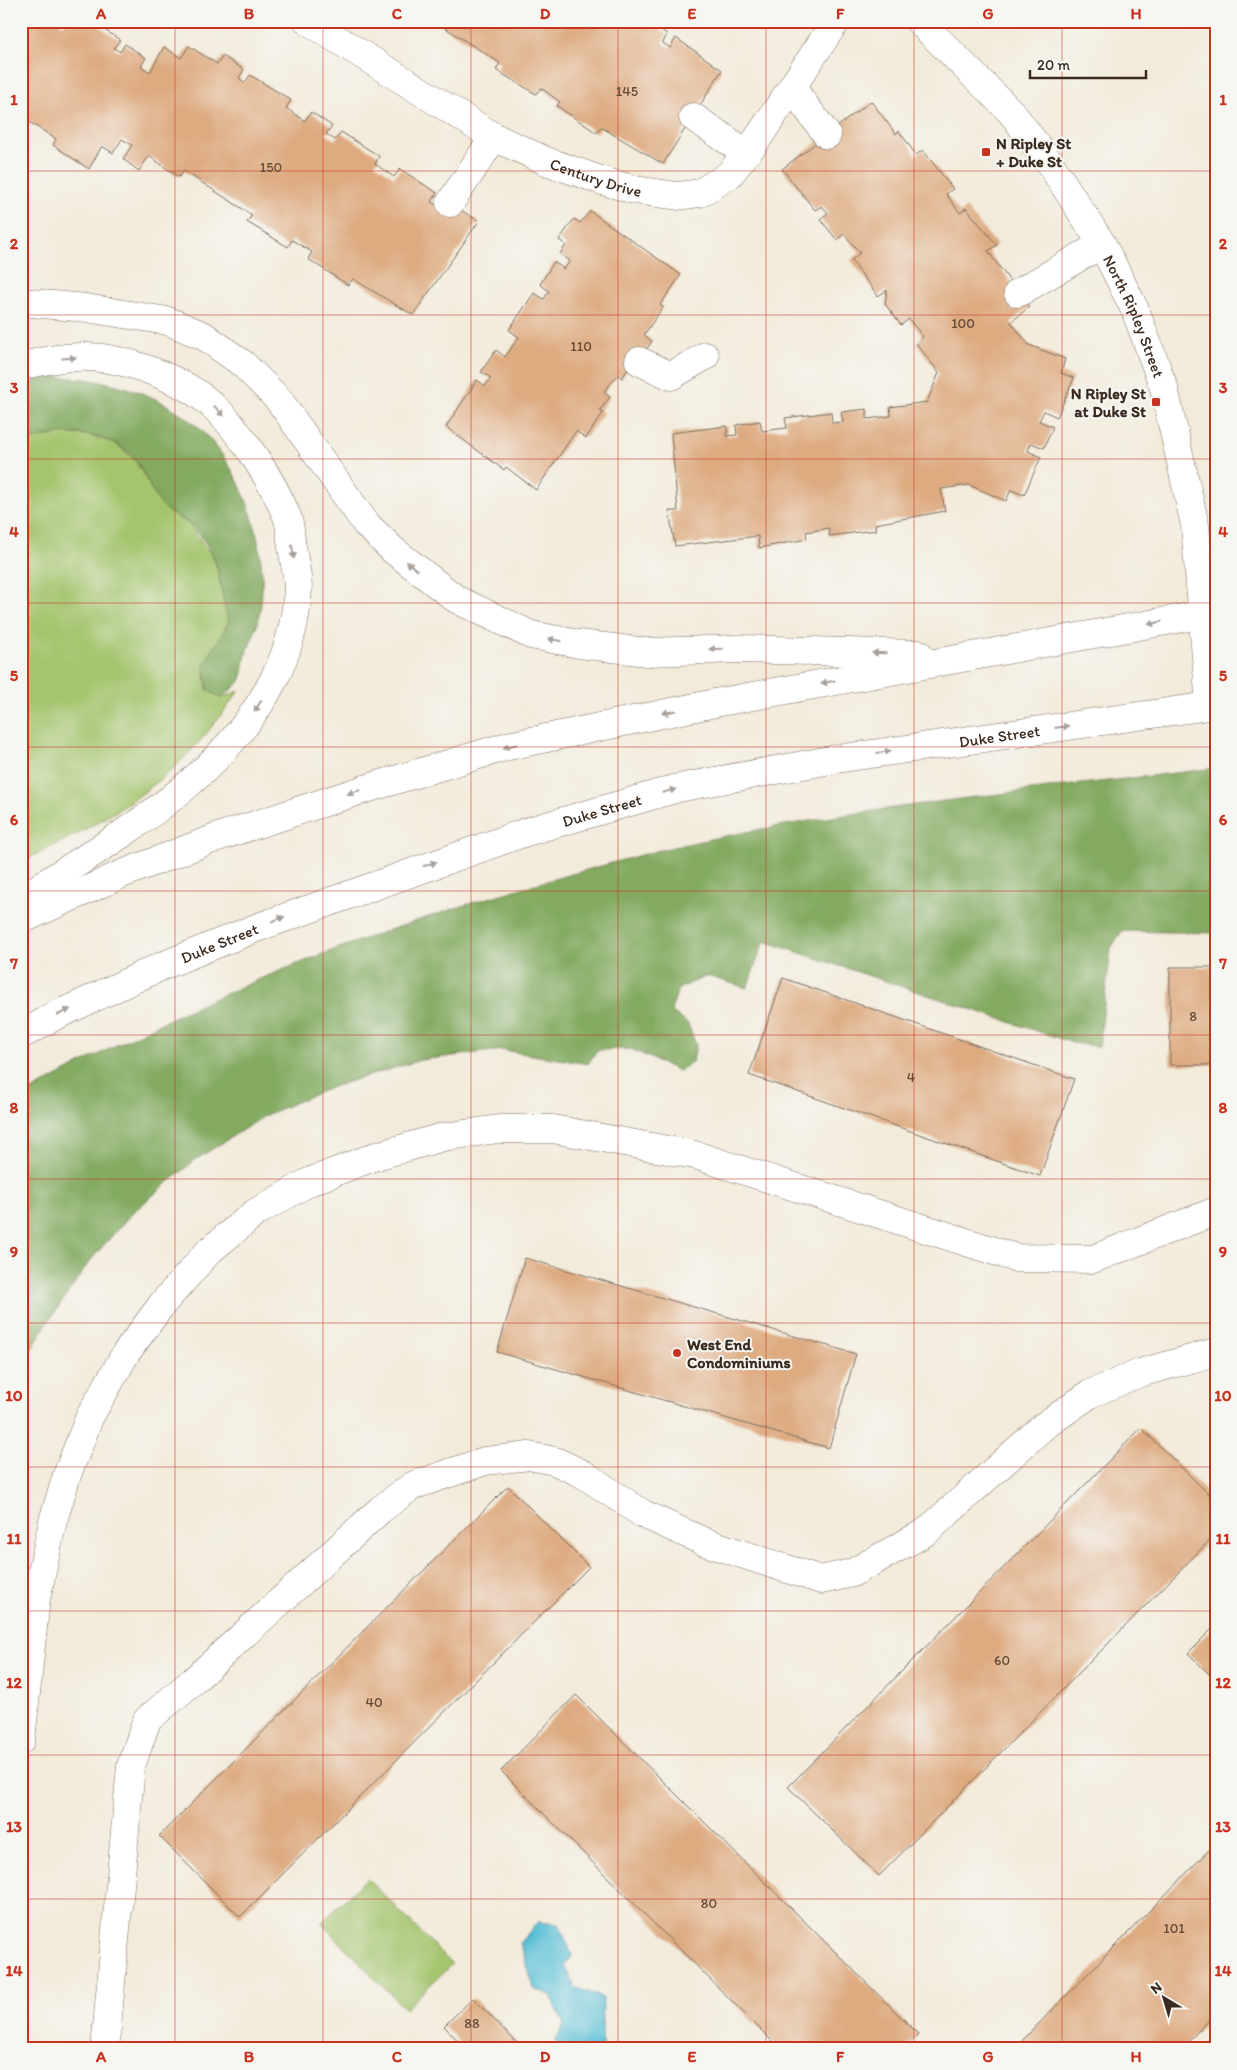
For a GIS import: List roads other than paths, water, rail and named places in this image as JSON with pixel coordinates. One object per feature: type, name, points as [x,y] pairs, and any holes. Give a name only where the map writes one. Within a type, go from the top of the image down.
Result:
[{"type":"main road","name":"Century Drive","points":[[308,21],[494,137],[546,161],[603,181],[636,190],[678,196],[700,192],[729,175],[792,88],[836,21]]},
{"type":"main road","name":"North Ripley Street","points":[[919,21],[1012,113],[1048,162],[1102,244],[1136,312],[1164,388],[1195,525],[1209,613],[1213,705]]},
{"type":"main road","points":[[792,88],[827,135]]},
{"type":"main road","points":[[693,117],[746,153]]},
{"type":"main road","points":[[450,203],[494,137]]},
{"type":"main road","points":[[1018,292],[1102,244]]},
{"type":"main road","points":[[21,302],[86,308],[168,321],[204,336],[243,364],[279,400],[366,524],[393,550],[456,599],[531,635],[579,644],[647,652],[739,649],[980,656]]},
{"type":"main road","points":[[639,362],[671,376],[705,356]]},
{"type":"main road","points":[[21,366],[52,360],[89,357],[131,364],[167,378],[212,404],[231,424],[287,516],[298,588],[287,647],[274,679],[253,713],[230,744],[192,782],[157,808],[21,899]]},
{"type":"main road","points":[[21,920],[122,874],[218,837],[362,790],[508,746],[720,702],[1209,613]]},
{"type":"main road","name":"Duke Street","points":[[21,1035],[55,1016],[162,966],[256,928],[526,832],[669,791],[836,759],[1213,705]]},
{"type":"main road","points":[[21,1740],[36,1599],[53,1521],[67,1475],[90,1416],[126,1353],[163,1303],[209,1251],[256,1213],[309,1182],[376,1156],[443,1137],[498,1129],[553,1129],[695,1155],[1016,1258],[1093,1259],[1216,1211]]},
{"type":"main road","points":[[105,2049],[131,1766],[147,1720],[380,1510],[412,1486],[484,1462],[505,1458],[528,1456],[555,1461],[583,1474],[643,1514],[666,1525],[706,1542],[822,1580],[852,1573],[926,1532],[1044,1426],[1090,1394],[1140,1373],[1216,1352]]},
{"type":"water","points":[[538,1922],[559,1924],[572,1955],[565,1965],[575,1987],[603,1998],[602,2049],[558,2049],[555,2040],[564,2025],[551,1995],[534,1989],[520,1942]]},
{"type":"place","name":"N Ripley St + Duke St","points":[[986,152]]},
{"type":"place","name":"N Ripley St at Duke St","points":[[1156,402]]},
{"type":"place","name":"West End Condominiums","points":[[677,1353]]}]
